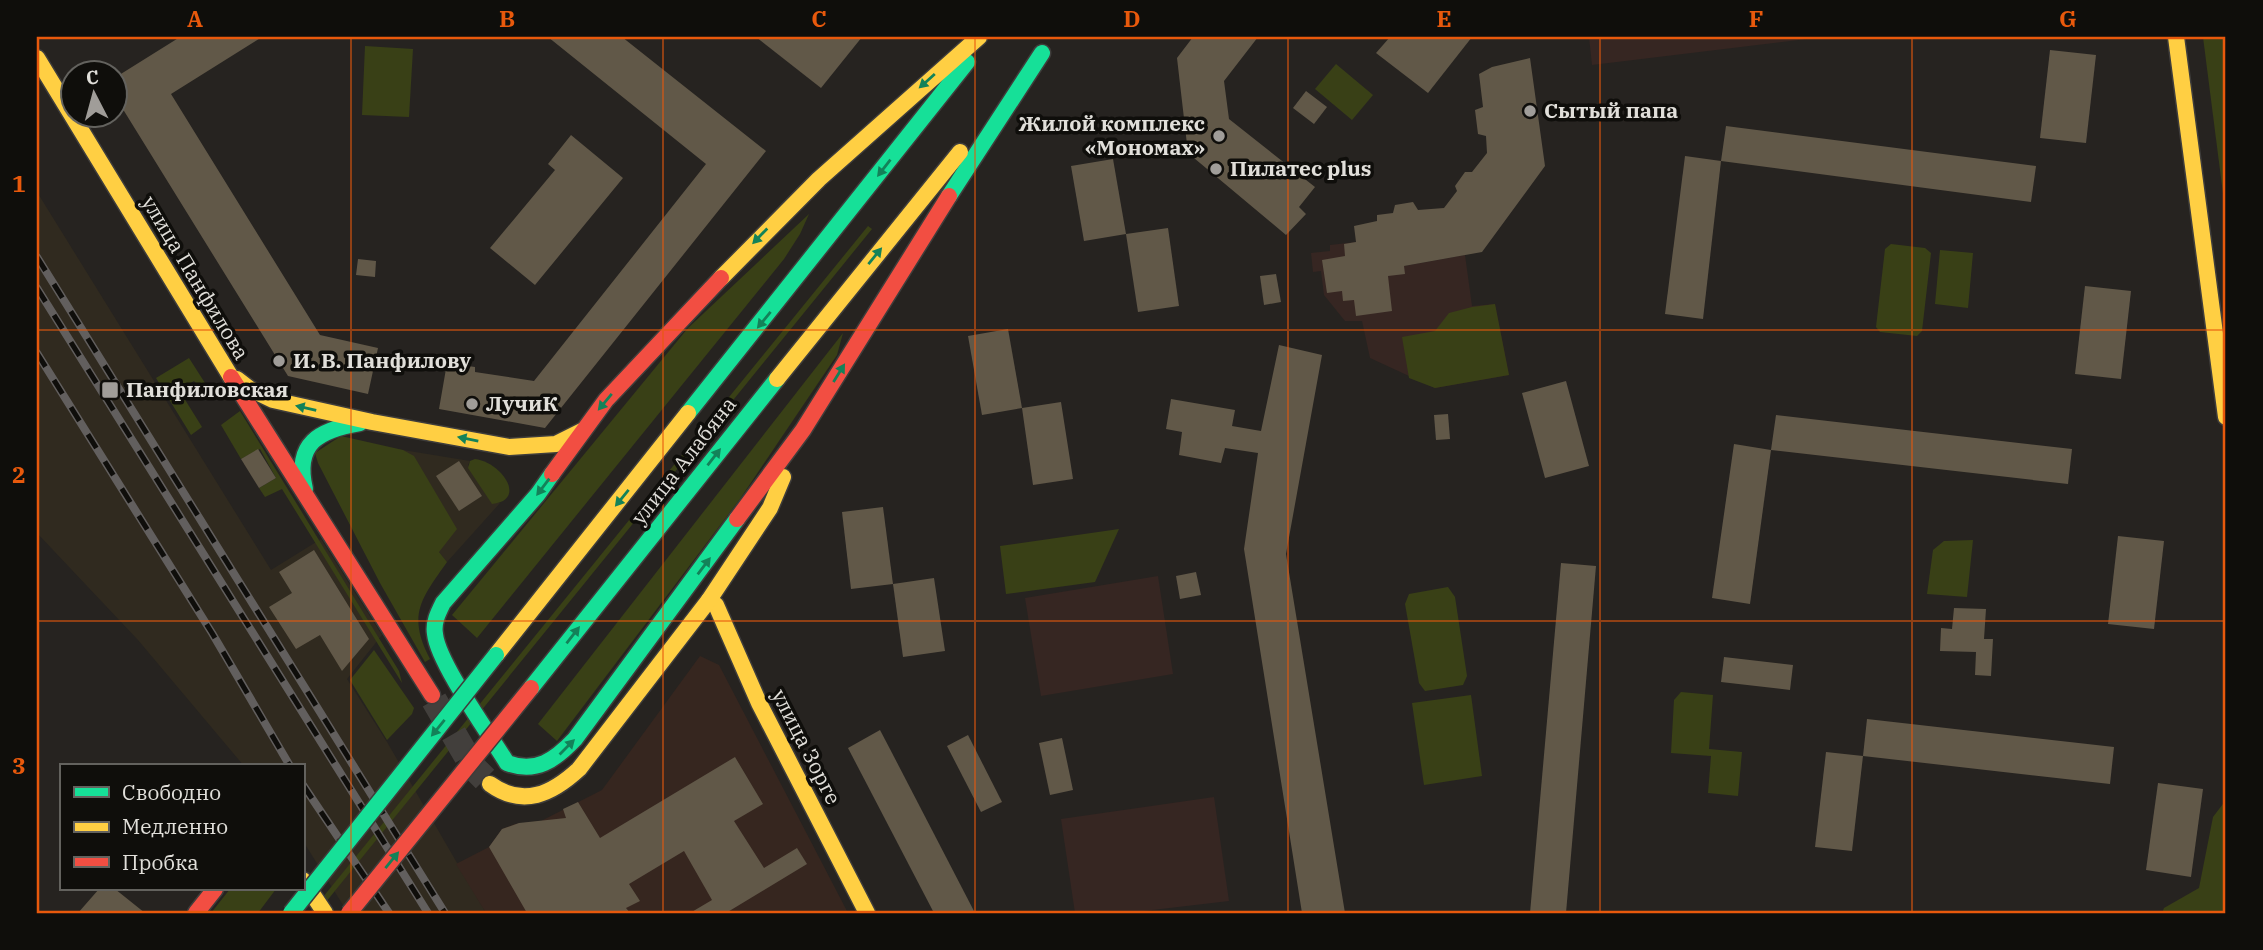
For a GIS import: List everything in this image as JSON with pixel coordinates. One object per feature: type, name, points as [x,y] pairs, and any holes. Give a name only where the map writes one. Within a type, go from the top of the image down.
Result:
[{"type":"main road","points":[[979,37],[819,179],[606,400],[538,494],[443,603],[433,622],[433,634],[442,658],[501,757],[515,767],[535,768],[548,763],[562,754],[575,739],[803,430],[972,158],[1042,53]]},
{"type":"main road","name":"улица Алабяна","points":[[291,913],[987,37]]},
{"type":"main road","name":"улица Алабяна","points":[[349,913],[832,309],[1054,37]]},
{"type":"main road","points":[[2176,37],[2226,417]]},
{"type":"main road","name":"улица Панфилова","points":[[37,58],[229,372],[432,695]]},
{"type":"main road","points":[[229,372],[250,389],[273,400],[372,422],[509,447],[556,444],[582,431]]},
{"type":"main road","points":[[306,493],[300,474],[300,460],[308,445],[323,433],[343,425],[372,422]]},
{"type":"main road","points":[[492,786],[509,795],[535,796],[548,793],[566,783],[579,769],[709,600],[769,508],[803,430]]},
{"type":"main road","name":"улица Зорге","points":[[709,600],[716,605],[759,703],[867,913]]},
{"type":"main road","points":[[304,882],[325,913]]},
{"type":"main road","points":[[195,913],[214,890]]},
{"type":"shaded area","points":[[1589,37],[1823,37],[1592,65]]},
{"type":"shaded area","points":[[37,192],[271,570],[321,539],[382,635],[347,679],[387,742],[486,913],[348,913],[304,843],[304,764],[242,764],[138,640],[37,533]]},
{"type":"shaded area","points":[[1356,242],[1358,264],[1404,266],[1465,255],[1472,306],[1495,304],[1509,375],[1435,388],[1370,358],[1362,321],[1345,321],[1324,295],[1321,271],[1313,272],[1311,253],[1330,251],[1330,245]]},
{"type":"shaded area","points":[[403,450],[470,461],[468,465],[492,503],[500,503],[447,562],[439,552]]},
{"type":"shaded area","points":[[1158,576],[1173,674],[1041,696],[1025,598]]},
{"type":"shaded area","points":[[700,656],[719,665],[848,913],[486,913],[456,864],[489,847],[502,829],[515,824],[541,821],[602,790]]},
{"type":"shaded area","points":[[1214,797],[1229,901],[1127,913],[1075,913],[1061,819]]},
{"type":"green space","points":[[2203,37],[2226,37],[2226,217]]},
{"type":"green space","points":[[365,46],[413,49],[409,117],[362,115]]},
{"type":"green space","points":[[1336,64],[1373,95],[1352,120],[1315,89]]},
{"type":"green space","points":[[809,214],[784,259],[477,638],[452,615],[688,328]]},
{"type":"green space","points":[[868,226],[872,229],[317,913],[310,913]]},
{"type":"green space","points":[[1891,244],[1925,248],[1931,253],[1922,331],[1917,336],[1880,332],[1876,327],[1885,249]]},
{"type":"green space","points":[[1940,250],[1973,253],[1968,308],[1935,304]]},
{"type":"green space","points":[[1495,304],[1509,375],[1435,388],[1409,378],[1402,337],[1435,331],[1449,313]]},
{"type":"green space","points":[[843,333],[837,355],[740,499],[557,741],[538,724]]},
{"type":"green space","points":[[189,358],[205,383],[199,387],[194,381],[179,390],[202,427],[191,435],[156,378]]},
{"type":"green space","points":[[240,411],[399,671],[402,683],[282,489],[265,497],[259,488],[276,478],[260,449],[241,459],[221,425]]},
{"type":"green space","points":[[341,436],[403,450],[414,456],[457,529],[439,552],[447,562],[424,597],[420,608],[419,630],[430,659],[425,662],[380,583],[318,463],[315,453]]},
{"type":"green space","points":[[475,459],[494,467],[507,481],[508,496],[503,501],[492,504],[468,468],[470,461]]},
{"type":"green space","points":[[1119,529],[1095,582],[1006,594],[1000,546]]},
{"type":"green space","points":[[1973,540],[1967,597],[1927,594],[1933,550],[1944,541]]},
{"type":"green space","points":[[1448,587],[1455,597],[1467,676],[1463,685],[1425,691],[1419,683],[1405,604],[1409,594]]},
{"type":"green space","points":[[374,650],[414,708],[412,714],[387,740],[350,680]]},
{"type":"green space","points":[[1681,692],[1713,695],[1709,749],[1742,752],[1738,796],[1708,793],[1711,756],[1671,753],[1674,700]]},
{"type":"green space","points":[[1471,695],[1482,776],[1424,785],[1412,703]]},
{"type":"green space","points":[[2226,800],[2226,913],[2162,913],[2164,908],[2199,888],[2213,817]]},
{"type":"green space","points":[[229,890],[275,890],[258,913],[211,913]]},
{"type":"building","points":[[180,37],[262,37],[171,94],[320,335],[378,348],[368,394],[288,376],[130,121],[130,68]]},
{"type":"building","points":[[548,37],[622,37],[766,151],[545,428],[439,409],[447,363],[475,367],[475,372],[534,381],[706,164]]},
{"type":"building","points":[[756,37],[862,37],[821,88]]},
{"type":"building","name":"Жилой комплекс «Мономах»","points":[[1193,37],[1258,37],[1224,81],[1229,119],[1315,187],[1299,207],[1306,214],[1286,235],[1188,153],[1177,58]]},
{"type":"building","points":[[1390,37],[1472,37],[1428,93],[1376,53]]},
{"type":"building","points":[[2050,50],[2096,55],[2086,143],[2040,138]]},
{"type":"building","points":[[1530,58],[1545,166],[1482,252],[1404,266],[1405,274],[1388,276],[1392,311],[1356,316],[1354,300],[1343,301],[1342,291],[1327,293],[1322,260],[1345,256],[1344,244],[1356,242],[1354,226],[1377,221],[1377,215],[1393,213],[1395,205],[1413,202],[1418,210],[1444,208],[1457,191],[1455,186],[1465,172],[1472,172],[1487,153],[1486,136],[1478,134],[1475,110],[1483,107],[1479,74],[1492,67]]},
{"type":"building","points":[[1306,91],[1327,107],[1314,124],[1293,108]]},
{"type":"building","points":[[1726,126],[2036,166],[2031,202],[1721,161]]},
{"type":"building","points":[[571,135],[623,178],[535,285],[490,248],[555,170],[548,164]]},
{"type":"building","points":[[1685,156],[1721,161],[1703,319],[1665,314]]},
{"type":"building","points":[[1113,159],[1126,234],[1084,241],[1071,166]]},
{"type":"building","points":[[1168,228],[1179,306],[1138,312],[1126,234]]},
{"type":"building","points":[[358,259],[376,261],[375,277],[356,275]]},
{"type":"building","points":[[1276,274],[1281,302],[1264,305],[1260,276]]},
{"type":"building","points":[[2085,286],[2131,291],[2121,379],[2075,374]]},
{"type":"building","points":[[1008,329],[1022,408],[982,415],[968,336]]},
{"type":"building","points":[[1279,345],[1322,355],[1286,554],[1345,913],[1302,913],[1244,549],[1258,453],[1225,448],[1221,463],[1179,455],[1182,432],[1166,429],[1171,399],[1235,410],[1232,426],[1261,431]]},
{"type":"building","points":[[1566,381],[1589,466],[1545,478],[1522,393]]},
{"type":"building","points":[[1061,402],[1073,479],[1033,485],[1022,408]]},
{"type":"building","points":[[1448,414],[1450,439],[1436,440],[1434,415]]},
{"type":"building","points":[[1776,415],[2072,449],[2068,484],[1771,450]]},
{"type":"building","points":[[1734,444],[1771,450],[1750,604],[1712,598]]},
{"type":"building","points":[[258,449],[276,478],[259,488],[241,459]]},
{"type":"building","points":[[459,461],[482,496],[459,511],[436,476]]},
{"type":"building","points":[[883,507],[893,584],[851,589],[842,512]]},
{"type":"building","points":[[2118,536],[2164,541],[2154,629],[2108,624]]},
{"type":"building","points":[[314,550],[369,639],[342,671],[320,635],[296,649],[269,607],[292,593],[279,572]]},
{"type":"building","points":[[1561,563],[1596,566],[1566,913],[1530,913]]},
{"type":"building","points":[[1196,572],[1201,595],[1180,599],[1176,576]]},
{"type":"building","points":[[934,578],[945,651],[903,657],[893,584]]},
{"type":"building","points":[[1954,608],[1986,609],[1984,639],[1993,639],[1991,676],[1975,675],[1976,652],[1940,651],[1941,628],[1952,629]]},
{"type":"building","points":[[1724,657],[1793,665],[1790,690],[1721,682]]},
{"type":"building","points":[[1867,719],[2114,747],[2110,784],[1863,756]]},
{"type":"building","points":[[880,730],[975,913],[934,913],[848,748]]},
{"type":"building","points":[[968,735],[1002,802],[981,812],[947,746]]},
{"type":"building","points":[[1062,738],[1073,790],[1050,795],[1039,743]]},
{"type":"building","points":[[1826,752],[1863,756],[1852,851],[1815,847]]},
{"type":"building","points":[[735,757],[763,804],[734,821],[764,868],[797,848],[807,864],[726,913],[690,913],[712,900],[684,851],[629,884],[640,901],[626,908],[630,913],[527,913],[489,847],[502,829],[519,823],[566,818],[563,809],[578,802],[600,838]]},
{"type":"building","points":[[2158,783],[2203,789],[2191,877],[2146,870]]},
{"type":"building","points":[[98,890],[116,890],[145,913],[78,913]]},
{"type":"tunnel","points":[[434,700],[473,767],[485,779]]},
{"type":"railway","points":[[37,257],[445,913]]},
{"type":"railway","points":[[37,288],[428,913]]},
{"type":"railway","points":[[37,353],[212,633],[289,764]]},
{"type":"railway","points":[[304,786],[389,913]]},
{"type":"traffic: fast","points":[[949,196],[1042,53]]},
{"type":"traffic: fast","points":[[688,413],[967,62]]},
{"type":"traffic: fast","points":[[531,688],[777,379]]},
{"type":"traffic: fast","points":[[305,489],[303,460],[313,441],[333,430],[360,423]]},
{"type":"traffic: fast","points":[[552,474],[538,494],[443,603],[435,626],[438,647],[455,680],[507,763],[517,766],[544,763],[575,739],[737,519]]},
{"type":"traffic: fast","points":[[291,913],[496,655]]},
{"type":"traffic: slow","points":[[721,278],[819,179],[979,37]]},
{"type":"traffic: slow","points":[[2176,37],[2226,417]]},
{"type":"traffic: slow","points":[[37,58],[231,377]]},
{"type":"traffic: slow","points":[[777,379],[960,152]]},
{"type":"traffic: slow","points":[[237,379],[273,400],[372,422],[509,447],[556,444],[582,431]]},
{"type":"traffic: slow","points":[[496,655],[688,413]]},
{"type":"traffic: slow","points":[[490,784],[514,795],[537,795],[558,785],[579,769],[709,600],[770,508],[783,477]]},
{"type":"traffic: slow","points":[[709,600],[716,605],[759,703],[867,913]]},
{"type":"traffic: slow","points":[[304,882],[325,913]]},
{"type":"traffic: jam","points":[[737,519],[803,430],[949,196]]},
{"type":"traffic: jam","points":[[552,474],[606,400],[721,278]]},
{"type":"traffic: jam","points":[[231,377],[432,695]]},
{"type":"traffic: jam","points":[[349,913],[531,688]]},
{"type":"traffic: jam","points":[[196,913],[214,890]]},
{"type":"place","name":"Сытый папа","points":[[1530,111]]},
{"type":"place","name":"Жилой комплекс «Мономах»","points":[[1219,136]]},
{"type":"place","name":"Пилатес plus","points":[[1216,169]]},
{"type":"place","name":"И. В. Панфилову","points":[[279,361]]},
{"type":"place","name":"Панфиловская","points":[[110,390]]},
{"type":"place","name":"ЛучиК","points":[[472,404]]}]
